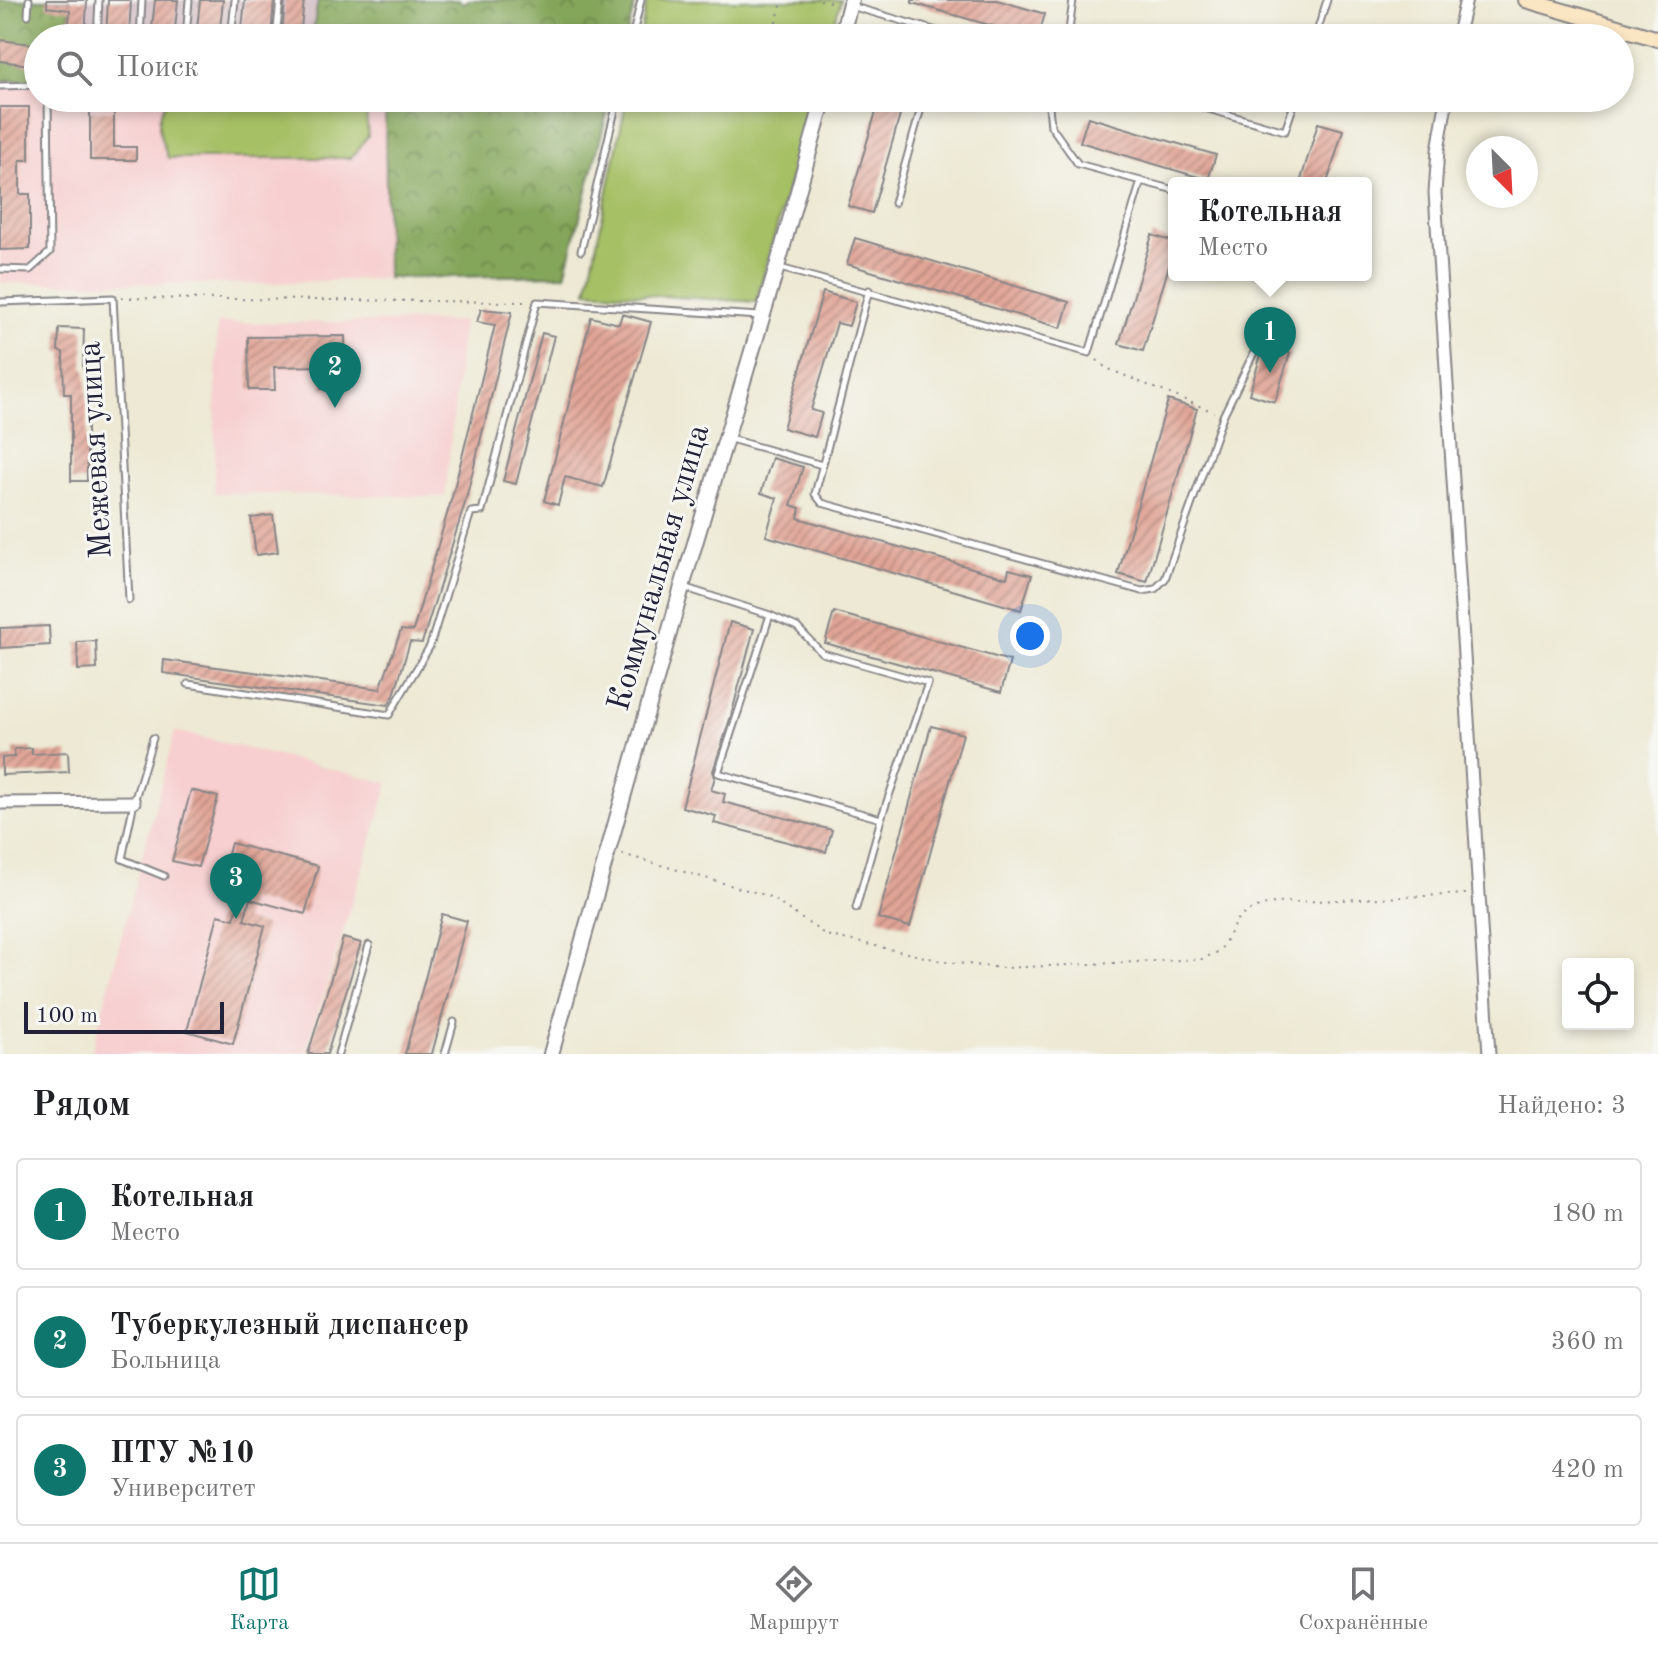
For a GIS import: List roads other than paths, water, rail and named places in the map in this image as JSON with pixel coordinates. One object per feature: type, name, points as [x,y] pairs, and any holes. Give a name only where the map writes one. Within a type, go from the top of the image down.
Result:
[{"type":"main road","points":[[1526,0],[1607,24]]},
{"type":"main road","points":[[1634,32],[1658,39]]},
{"type":"street","points":[[1460,24],[1466,0]]},
{"type":"street","points":[[845,24],[850,3]]},
{"type":"street","name":"Коммунальная улица","points":[[551,1054],[820,112]]},
{"type":"street","points":[[1445,112],[1435,193],[1489,1054]]},
{"type":"street","points":[[0,803],[134,802]]},
{"type":"lane","points":[[28,15],[29,0]]},
{"type":"lane","points":[[98,24],[99,0]]},
{"type":"lane","points":[[141,24],[142,0]]},
{"type":"lane","points":[[187,24],[189,0]]},
{"type":"lane","points":[[232,24],[235,0]]},
{"type":"lane","points":[[277,24],[280,0]]},
{"type":"lane","points":[[635,24],[641,0]]},
{"type":"lane","points":[[1070,24],[1073,0]]},
{"type":"lane","points":[[1319,24],[1327,0]]},
{"type":"lane","points":[[850,3],[909,24]]},
{"type":"lane","points":[[0,86],[24,85]]},
{"type":"lane","points":[[0,269],[30,270],[50,252],[48,112]]},
{"type":"lane","points":[[581,251],[615,112]]},
{"type":"lane","points":[[894,203],[920,112]]},
{"type":"lane","points":[[1050,112],[1051,126],[1078,164],[1168,188]]},
{"type":"lane","points":[[1219,112],[1285,131],[1291,112]]},
{"type":"lane","points":[[777,267],[1089,353],[1141,181]]},
{"type":"lane","points":[[869,290],[815,494],[822,503],[1142,591],[1155,589],[1165,579],[1223,416],[1264,332]]},
{"type":"lane","name":"Межевая улица","points":[[0,302],[113,298],[129,600]]},
{"type":"lane","points":[[188,684],[389,715],[430,646],[471,512],[482,511],[537,302],[763,316]]},
{"type":"lane","points":[[727,437],[822,465]]},
{"type":"lane","points":[[682,587],[770,615],[797,627],[822,653],[928,683],[881,819],[856,908]]},
{"type":"lane","points":[[770,615],[718,773],[881,819]]},
{"type":"lane","points":[[153,738],[134,802],[122,859],[164,876]]},
{"type":"lane","points":[[338,1054],[369,945]]},
{"type":"lane","points":[[445,1054],[454,1022]]},
{"type":"place","name":"Котельная","points":[[1270,373]]},
{"type":"place","name":"Туберкулезный диспансер","points":[[335,408]]},
{"type":"place","name":"ПТУ №10","points":[[236,919]]}]
